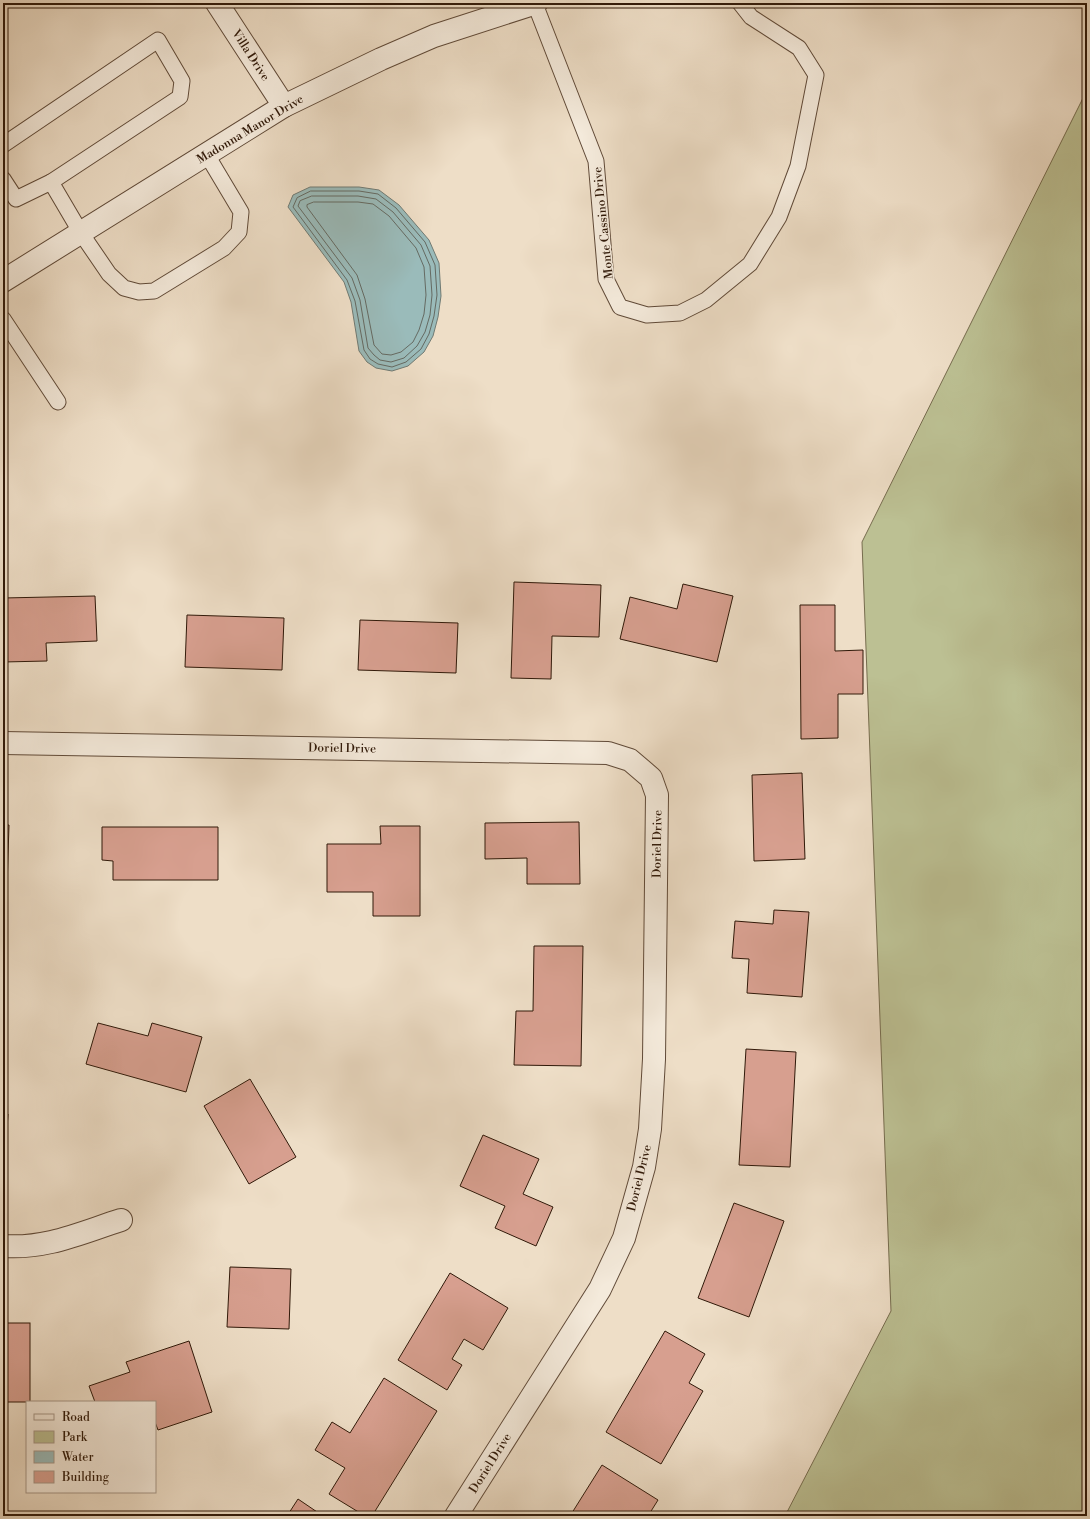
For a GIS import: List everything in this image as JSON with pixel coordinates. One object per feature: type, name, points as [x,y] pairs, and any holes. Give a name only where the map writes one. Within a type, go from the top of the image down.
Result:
[{"type":"street","name":"Villa Drive","points":[[217,3],[284,106]]},
{"type":"street","name":"Madonna Manor Drive","points":[[3,281],[284,106],[381,59],[434,36],[536,4]]},
{"type":"street","name":"Doriel Drive","points":[[3,743],[608,753],[630,760],[651,778],[657,795],[654,1059],[650,1129],[644,1167],[624,1238],[600,1289],[456,1516]]},
{"type":"street","points":[[3,1246],[21,1247],[52,1243],[121,1220]]},
{"type":"lane","name":"Monte Cassino Drive","points":[[536,4],[596,161],[606,278],[620,307],[647,315],[680,313],[706,300],[750,264],[779,217],[798,166],[816,75],[799,48],[751,17],[740,3]]},
{"type":"lane","points":[[3,145],[158,40],[182,81],[180,98],[51,182],[16,199],[3,179]]},
{"type":"lane","points":[[51,182],[81,233],[109,274],[124,288],[139,292],[154,291],[224,248],[239,232],[242,212],[207,154]]},
{"type":"lane","points":[[3,319],[58,402]]},
{"type":"green space","points":[[1087,90],[1087,1516],[785,1516],[891,1311],[862,542]]},
{"type":"water","points":[[310,187],[359,187],[379,190],[399,205],[429,240],[439,263],[441,296],[438,317],[433,336],[424,352],[408,366],[392,371],[376,368],[367,362],[359,351],[351,302],[344,282],[288,207],[293,195]]},
{"type":"building","points":[[514,582],[601,585],[599,637],[552,636],[551,679],[511,678]]},
{"type":"building","points":[[683,584],[733,596],[717,662],[620,639],[630,597],[677,609]]},
{"type":"building","points":[[95,596],[97,641],[46,643],[47,661],[3,662],[3,598]]},
{"type":"building","points":[[800,605],[835,605],[835,651],[863,650],[863,694],[838,694],[838,738],[801,739]]},
{"type":"building","points":[[187,615],[284,618],[282,670],[185,667]]},
{"type":"building","points":[[360,620],[458,623],[456,673],[358,670]]},
{"type":"building","points":[[802,773],[805,859],[754,861],[752,775]]},
{"type":"building","points":[[579,822],[580,884],[527,884],[527,858],[485,859],[485,823]]},
{"type":"building","points":[[3,825],[9,825],[7,887],[3,887]]},
{"type":"building","points":[[380,826],[420,826],[420,916],[373,916],[373,892],[327,892],[327,844],[381,844]]},
{"type":"building","points":[[102,827],[218,827],[218,880],[113,880],[113,861],[102,860]]},
{"type":"building","points":[[774,910],[809,912],[802,997],[747,993],[749,959],[732,958],[735,921],[773,924]]},
{"type":"building","points":[[534,946],[583,946],[581,1066],[514,1065],[516,1011],[533,1011]]},
{"type":"building","points":[[98,1023],[148,1036],[152,1023],[202,1037],[186,1092],[86,1064]]},
{"type":"building","points":[[746,1049],[796,1052],[790,1167],[739,1165]]},
{"type":"building","points":[[250,1079],[296,1157],[249,1184],[204,1106]]},
{"type":"building","points":[[3,1114],[8,1114],[5,1157],[3,1157]]},
{"type":"building","points":[[483,1135],[539,1159],[523,1194],[553,1207],[536,1246],[495,1228],[505,1206],[460,1186]]},
{"type":"building","points":[[734,1203],[784,1221],[749,1317],[698,1298]]},
{"type":"building","points":[[230,1267],[291,1269],[289,1329],[227,1327]]},
{"type":"building","points":[[450,1273],[508,1308],[483,1350],[464,1339],[452,1359],[462,1365],[447,1390],[398,1360]]},
{"type":"building","points":[[3,1323],[30,1323],[30,1401],[3,1402]]},
{"type":"building","points":[[665,1331],[705,1354],[689,1383],[703,1391],[661,1464],[606,1432]]},
{"type":"building","points":[[189,1341],[212,1412],[158,1430],[156,1425],[156,1401],[95,1401],[89,1386],[130,1372],[126,1362]]},
{"type":"building","points":[[384,1378],[437,1411],[372,1516],[365,1516],[329,1494],[345,1468],[315,1450],[332,1422],[350,1433]]},
{"type":"building","points":[[602,1465],[658,1500],[648,1516],[570,1516]]},
{"type":"building","points":[[298,1499],[323,1516],[287,1516]]}]
